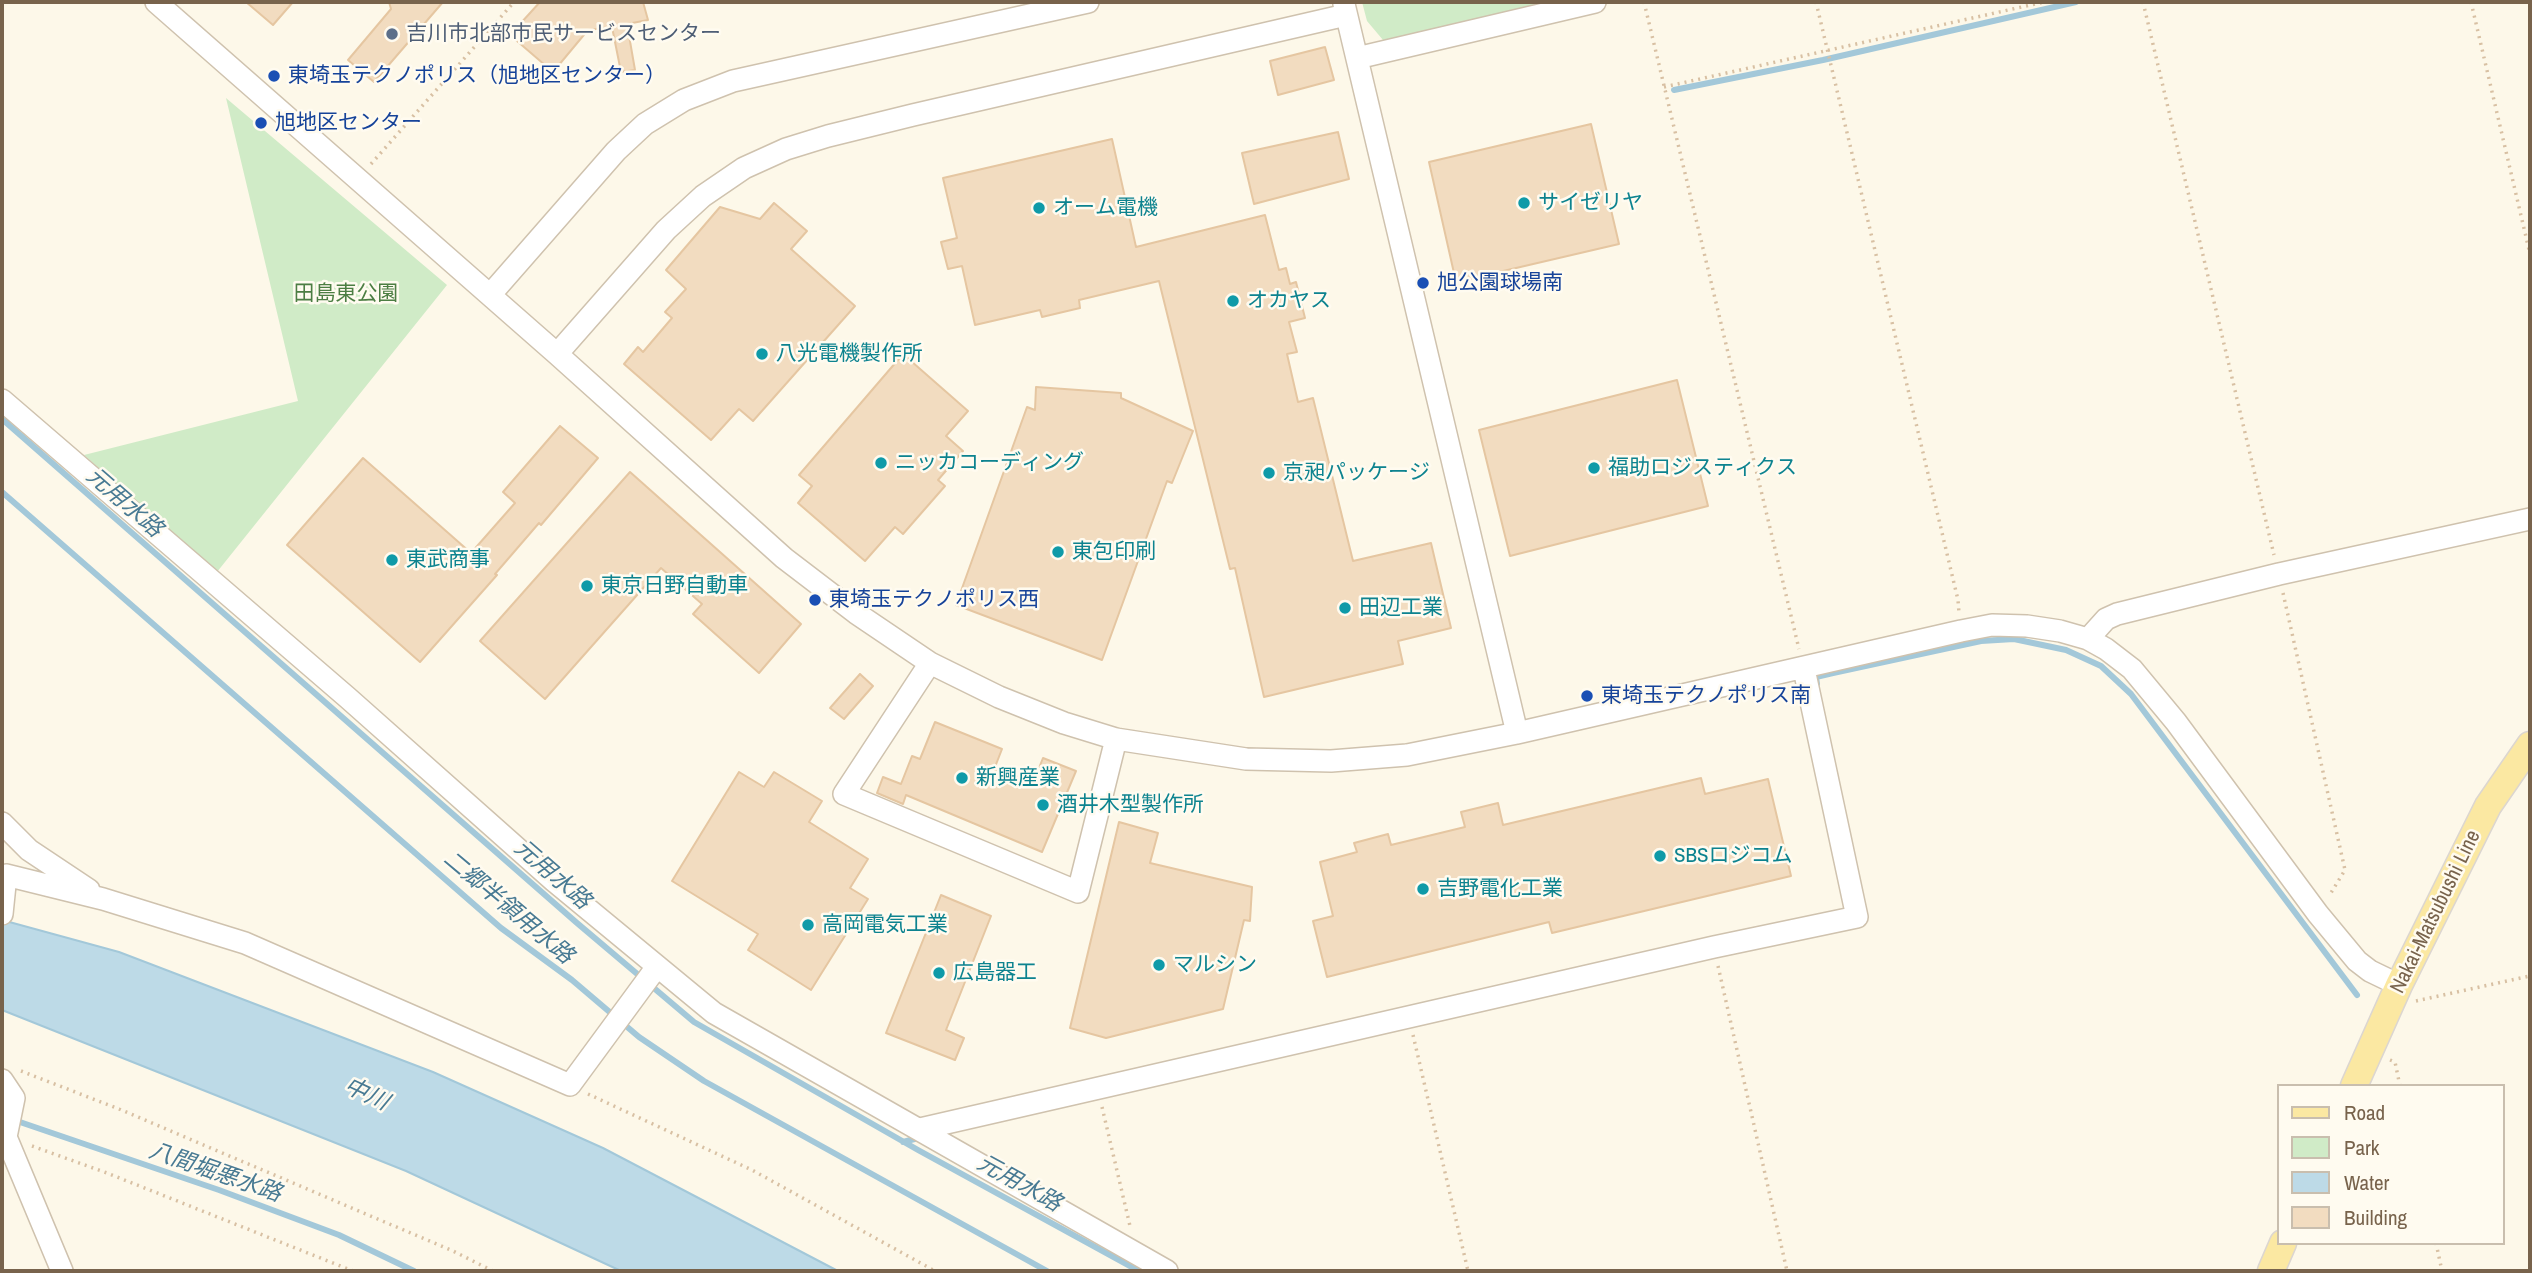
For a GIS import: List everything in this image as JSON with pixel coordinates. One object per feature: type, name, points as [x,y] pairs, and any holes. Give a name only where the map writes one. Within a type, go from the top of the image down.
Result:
[{"type":"main road","name":"Nakai-Matsubushi Line","points":[[2355,1084],[2395,995],[2488,806],[2530,745]]},
{"type":"main road","points":[[2271,1271],[2282,1245]]},
{"type":"street","points":[[156,2],[557,354],[784,558],[856,614],[930,663],[999,697],[1064,723],[1116,739],[1246,759],[1331,761],[1407,755],[1517,733],[1992,625],[2060,631],[2088,639],[2132,669],[2153,693],[2318,914],[2357,961],[2383,979],[2395,995]]},
{"type":"street","points":[[490,295],[616,151],[645,124],[684,100],[733,81],[1088,2]]},
{"type":"street","points":[[1357,58],[1595,2]]},
{"type":"street","points":[[557,354],[666,230],[703,196],[744,168],[786,149],[1345,8],[1517,733]]},
{"type":"street","points":[[2,400],[656,968],[714,1013],[1167,1271]]},
{"type":"street","points":[[2088,639],[2106,619],[2117,614],[2279,574],[2530,519]]},
{"type":"street","points":[[930,663],[844,794],[1078,892],[1116,739]]},
{"type":"street","points":[[920,1129],[1714,947],[1857,917],[1804,668]]},
{"type":"street","points":[[2,823],[29,850],[103,899]]},
{"type":"street","points":[[2,908],[6,875],[103,899],[245,943],[570,1085],[656,968]]},
{"type":"street","points":[[8,1074],[14,1098],[6,1137],[62,1271]]},
{"type":"path","points":[[358,179],[514,2]]},
{"type":"path","points":[[1644,2],[1804,668]]},
{"type":"path","points":[[1816,2],[1958,600],[1961,631]]},
{"type":"path","points":[[1664,87],[2044,2]]},
{"type":"path","points":[[2143,2],[2279,574],[2345,870],[2318,914]]},
{"type":"path","points":[[2471,2],[2530,254]]},
{"type":"path","points":[[1714,947],[1787,1271]]},
{"type":"path","points":[[2395,995],[2417,1001],[2530,975]]},
{"type":"path","points":[[1409,1017],[1468,1271]]},
{"type":"path","points":[[8,1074],[171,1131],[453,1251],[493,1271]]},
{"type":"path","points":[[570,1085],[752,1170],[935,1271]]},
{"type":"path","points":[[1097,1088],[1136,1254]]},
{"type":"path","points":[[6,1137],[107,1173],[353,1271]]},
{"type":"path","points":[[2436,1245],[2442,1271]]},
{"type":"green space","points":[[1362,2],[1556,2],[1383,40],[1367,21]]},
{"type":"green space","name":"田島東公園","points":[[226,98],[447,285],[217,572],[84,455],[298,401]]},
{"type":"water","name":"中川","points":[[2,920],[119,952],[433,1072],[603,1148],[838,1271],[621,1271],[406,1171],[2,1010]]},
{"type":"building","points":[[246,2],[293,2],[273,25]]},
{"type":"building","name":"吉川市北部市民サービスセンター","points":[[389,2],[443,2],[374,82],[348,60],[391,9]]},
{"type":"building","points":[[540,2],[643,2],[648,20],[627,24],[635,70],[621,72],[612,27],[588,30],[553,72],[510,35]]},
{"type":"building","points":[[1325,47],[1334,80],[1278,95],[1270,61]]},
{"type":"building","name":"サイゼリヤ","points":[[1591,124],[1619,244],[1456,282],[1429,162]]},
{"type":"building","points":[[1338,132],[1349,179],[1254,204],[1242,153]]},
{"type":"building","points":[[1112,139],[1136,247],[1265,215],[1279,270],[1286,268],[1290,284],[1296,282],[1305,318],[1289,322],[1297,352],[1287,354],[1298,402],[1313,398],[1353,561],[1431,543],[1451,628],[1398,641],[1403,664],[1264,697],[1235,568],[1230,569],[1159,281],[1079,300],[1080,308],[1042,317],[1040,310],[975,325],[962,266],[948,269],[941,242],[957,238],[943,178]]},
{"type":"building","points":[[774,203],[807,231],[791,249],[855,306],[753,421],[739,409],[711,440],[624,364],[638,347],[643,352],[672,318],[665,312],[686,289],[666,270],[720,207],[760,219]]},
{"type":"building","name":"ニッカコーディング","points":[[903,354],[968,411],[946,436],[963,451],[938,480],[945,486],[903,534],[895,527],[865,561],[798,503],[812,486],[799,475]]},
{"type":"building","name":"福助ロジスティクス","points":[[1677,380],[1708,506],[1510,556],[1479,430]]},
{"type":"building","name":"東包印刷","points":[[1036,387],[1121,393],[1121,398],[1193,431],[1172,483],[1167,481],[1102,660],[956,605],[1027,407],[1035,410]]},
{"type":"building","name":"東武商事","points":[[560,426],[598,458],[420,662],[287,545],[363,458],[471,553],[515,503],[503,492]]},
{"type":"building","name":"東京日野自動車","points":[[630,472],[801,624],[759,673],[693,614],[702,604],[661,568],[545,699],[480,641]]},
{"type":"building","points":[[860,674],[873,686],[844,719],[830,708]]},
{"type":"building","name":"新興産業","points":[[935,722],[1002,749],[995,767],[1033,783],[1043,758],[1076,771],[1042,852],[906,795],[903,804],[877,793],[883,777],[901,784],[912,756],[920,759]]},
{"type":"building","points":[[739,772],[764,787],[774,772],[822,801],[809,822],[868,859],[850,888],[868,899],[811,990],[748,950],[758,934],[672,881]]},
{"type":"building","points":[[1701,778],[1705,794],[1768,779],[1791,876],[1552,933],[1549,922],[1327,977],[1313,921],[1333,916],[1320,862],[1357,852],[1354,843],[1388,834],[1391,845],[1465,827],[1461,812],[1498,803],[1503,825]]},
{"type":"building","name":"マルシン","points":[[1119,822],[1158,833],[1150,863],[1252,887],[1250,921],[1244,920],[1223,1009],[1106,1038],[1070,1028]]},
{"type":"building","name":"広島器工","points":[[941,895],[991,916],[946,1030],[964,1038],[955,1060],[886,1033]]},
{"type":"waterway","points":[[1674,90],[1823,60],[2076,2]]},
{"type":"waterway","name":"元用水路","points":[[2,419],[577,923],[694,1022],[918,1150],[1139,1271]]},
{"type":"waterway","name":"二郷半領用水路","points":[[2,492],[501,928],[572,980],[639,1037],[704,1081],[1047,1271]]},
{"type":"waterway","points":[[1817,684],[1816,677],[1981,641],[2014,639],[2066,650],[2101,666],[2131,694],[2357,995]]},
{"type":"waterway","name":"八間堀悪水路","points":[[14,1120],[219,1190],[339,1235],[414,1271]]},
{"type":"waterway","points":[[903,1142],[922,1137]]},
{"type":"place","name":"吉川市北部市民サービスセンター","points":[[392,34]]},
{"type":"place","name":"東埼玉テクノポリス（旭地区センター）","points":[[274,76]]},
{"type":"place","name":"旭地区センター","points":[[261,123]]},
{"type":"place","name":"サイゼリヤ","points":[[1524,203]]},
{"type":"place","name":"オーム電機","points":[[1039,208]]},
{"type":"place","name":"旭公園球場南","points":[[1423,283]]},
{"type":"place","name":"オカヤス","points":[[1233,301]]},
{"type":"place","name":"八光電機製作所","points":[[762,354]]},
{"type":"place","name":"ニッカコーディング","points":[[881,463]]},
{"type":"place","name":"福助ロジスティクス","points":[[1594,468]]},
{"type":"place","name":"京昶パッケージ","points":[[1269,473]]},
{"type":"place","name":"東包印刷","points":[[1058,552]]},
{"type":"place","name":"東武商事","points":[[392,560]]},
{"type":"place","name":"東京日野自動車","points":[[587,586]]},
{"type":"place","name":"東埼玉テクノポリス西","points":[[815,600]]},
{"type":"place","name":"田辺工業","points":[[1345,608]]},
{"type":"place","name":"東埼玉テクノポリス南","points":[[1587,696]]},
{"type":"place","name":"新興産業","points":[[962,778]]},
{"type":"place","name":"酒井木型製作所","points":[[1043,805]]},
{"type":"place","name":"SBSロジコム","points":[[1660,856]]},
{"type":"place","name":"吉野電化工業","points":[[1423,889]]},
{"type":"place","name":"高岡電気工業","points":[[808,925]]},
{"type":"place","name":"マルシン","points":[[1159,965]]},
{"type":"place","name":"広島器工","points":[[939,973]]}]
